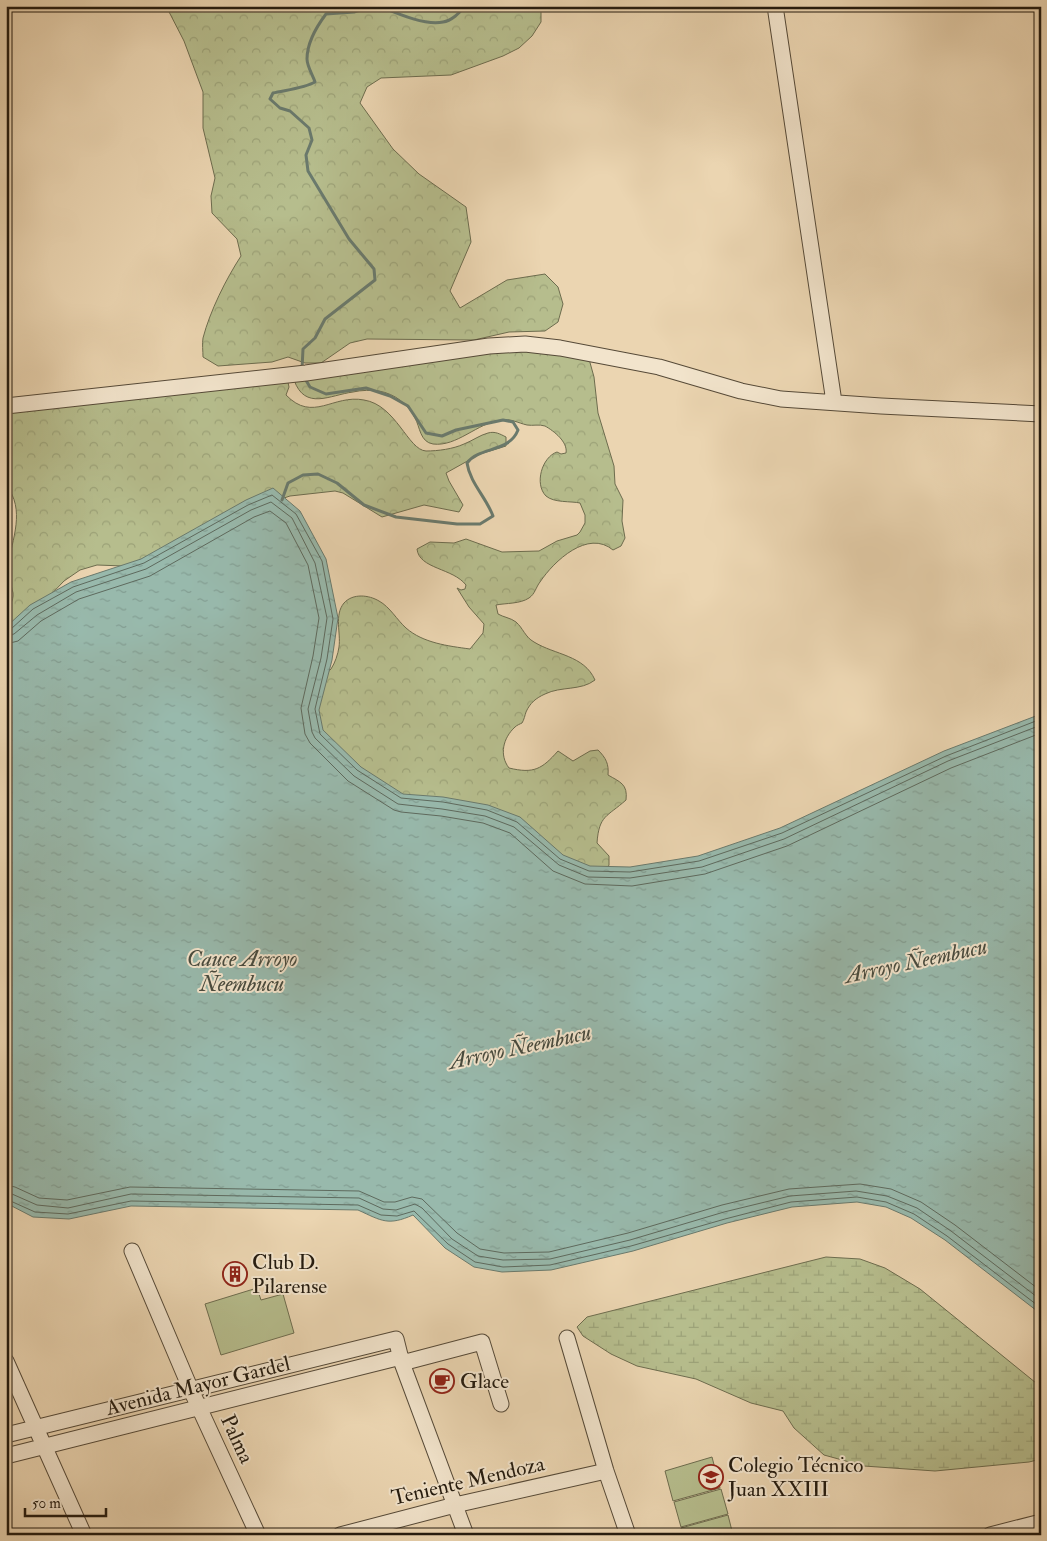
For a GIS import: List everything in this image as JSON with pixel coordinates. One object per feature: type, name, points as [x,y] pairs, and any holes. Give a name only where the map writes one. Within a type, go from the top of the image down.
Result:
[{"type":"street","points":[[775,6],[834,402]]},
{"type":"street","points":[[6,406],[306,373],[489,346],[525,344],[560,348],[659,368],[741,391],[781,399],[1041,414]]},
{"type":"street","name":"Palma","points":[[132,1251],[191,1390],[258,1535]]},
{"type":"street","points":[[567,1338],[606,1471],[628,1535]]},
{"type":"street","name":"Avenida Mayor Gardel","points":[[6,1435],[396,1339],[402,1360]]},
{"type":"street","name":"Avenida Mayor Gardel","points":[[6,1456],[199,1407],[482,1342],[500,1404]]},
{"type":"street","points":[[402,1360],[466,1535]]},
{"type":"street","points":[[6,1361],[84,1535]]},
{"type":"street","name":"Teniente Mendoza","points":[[340,1535],[455,1505],[606,1471]]},
{"type":"street","points":[[990,1535],[1041,1522]]},
{"type":"green space","points":[[166,6],[541,6],[541,22],[532,36],[519,48],[503,56],[451,75],[381,78],[367,87],[360,103],[393,149],[419,174],[466,207],[471,242],[450,291],[460,308],[507,280],[545,274],[558,287],[563,304],[558,322],[545,331],[509,332],[474,340],[367,339],[350,343],[321,363],[305,363],[288,357],[272,362],[218,366],[203,357],[203,338],[214,306],[241,256],[237,239],[212,213],[211,196],[215,178],[203,128],[203,92],[184,41]]},
{"type":"green space","points":[[516,345],[589,359],[594,377],[598,413],[614,466],[615,484],[623,500],[622,521],[625,538],[621,546],[613,550],[603,544],[593,543],[572,550],[554,565],[529,598],[496,605],[498,614],[516,622],[531,640],[584,665],[595,680],[584,686],[551,692],[534,701],[522,723],[511,731],[505,741],[504,758],[509,768],[531,770],[542,766],[558,751],[573,761],[590,751],[598,750],[601,753],[607,764],[608,775],[622,784],[626,790],[626,800],[605,817],[598,834],[597,843],[609,856],[609,865],[605,873],[407,811],[315,730],[323,683],[334,664],[339,650],[339,613],[344,603],[356,596],[366,596],[375,599],[387,607],[406,628],[420,637],[436,643],[470,649],[483,633],[484,624],[469,607],[457,588],[465,589],[466,585],[453,575],[424,561],[419,556],[417,549],[430,542],[454,543],[466,539],[502,552],[539,551],[557,541],[577,535],[585,523],[585,515],[580,503],[553,500],[542,491],[541,471],[547,459],[557,452],[561,454],[566,453],[563,441],[545,426],[501,420],[484,425],[459,439],[442,444],[433,444],[425,440],[421,434],[409,408],[400,400],[390,395],[379,391],[366,390],[327,398],[311,398],[299,390],[294,380]]},
{"type":"green space","points":[[287,378],[289,387],[286,395],[305,407],[323,406],[353,399],[375,404],[393,418],[419,449],[426,451],[455,447],[491,432],[506,437],[506,446],[480,454],[446,473],[463,505],[459,512],[424,505],[382,517],[343,493],[335,491],[290,496],[272,502],[236,523],[124,566],[97,565],[80,570],[64,581],[6,641],[6,614],[13,596],[8,566],[16,525],[16,514],[12,495],[6,485],[6,413]]},
{"type":"green space","points":[[826,1257],[860,1259],[885,1268],[920,1289],[1041,1387],[1041,1459],[1029,1462],[935,1471],[864,1466],[824,1455],[794,1428],[783,1411],[751,1403],[696,1379],[637,1366],[611,1354],[583,1336],[577,1327],[587,1317]]},
{"type":"green space","points":[[257,1288],[261,1300],[283,1294],[294,1333],[221,1355],[205,1304]]},
{"type":"green space","points":[[712,1457],[720,1488],[673,1501],[665,1471]]},
{"type":"green space","points":[[721,1489],[728,1514],[681,1527],[674,1502]]},
{"type":"green space","points":[[728,1515],[733,1535],[683,1535],[681,1528]]},
{"type":"water","name":"Cauce Arroyo Ñeembucu","points":[[273,488],[300,511],[326,559],[338,618],[332,660],[319,710],[323,730],[361,767],[403,794],[443,797],[488,805],[520,817],[563,855],[590,866],[630,867],[698,856],[780,828],[944,751],[1041,714],[1041,1314],[945,1240],[911,1218],[886,1207],[857,1202],[792,1207],[727,1223],[633,1251],[551,1270],[502,1272],[474,1267],[445,1248],[413,1215],[397,1220],[385,1221],[358,1210],[131,1206],[69,1219],[33,1217],[6,1203],[6,627],[30,605],[71,582],[141,559],[246,500]]},
{"type":"waterway","points":[[302,369],[303,349],[315,338],[325,319],[375,280],[374,269],[349,239],[308,171],[306,155],[312,140],[309,128],[290,111],[280,108],[270,99],[273,93],[315,82],[308,65],[307,53],[313,35],[326,14],[354,12],[371,6]]},
{"type":"waterway","points":[[379,6],[411,18],[436,23],[452,18],[465,6]]},
{"type":"waterway","points":[[282,500],[288,483],[303,475],[318,474],[337,483],[364,505],[396,517],[457,524],[480,524],[493,516],[471,477],[467,463],[479,454],[508,442],[518,430],[513,422],[503,420],[456,430],[442,436],[426,433],[408,406],[390,396],[366,388],[326,394],[310,387],[304,377]]},
{"type":"place","name":"Club D. Pilarense","points":[[235,1274]]},
{"type":"place","name":"Glace","points":[[442,1381]]},
{"type":"place","name":"Colegio Técnico Juan XXIII","points":[[711,1477]]},
{"type":"water label","name":"Arroyo Ñeembucu","points":[[916,961]]},
{"type":"water label","name":"Arroyo Ñeembucu","points":[[520,1047]]}]
